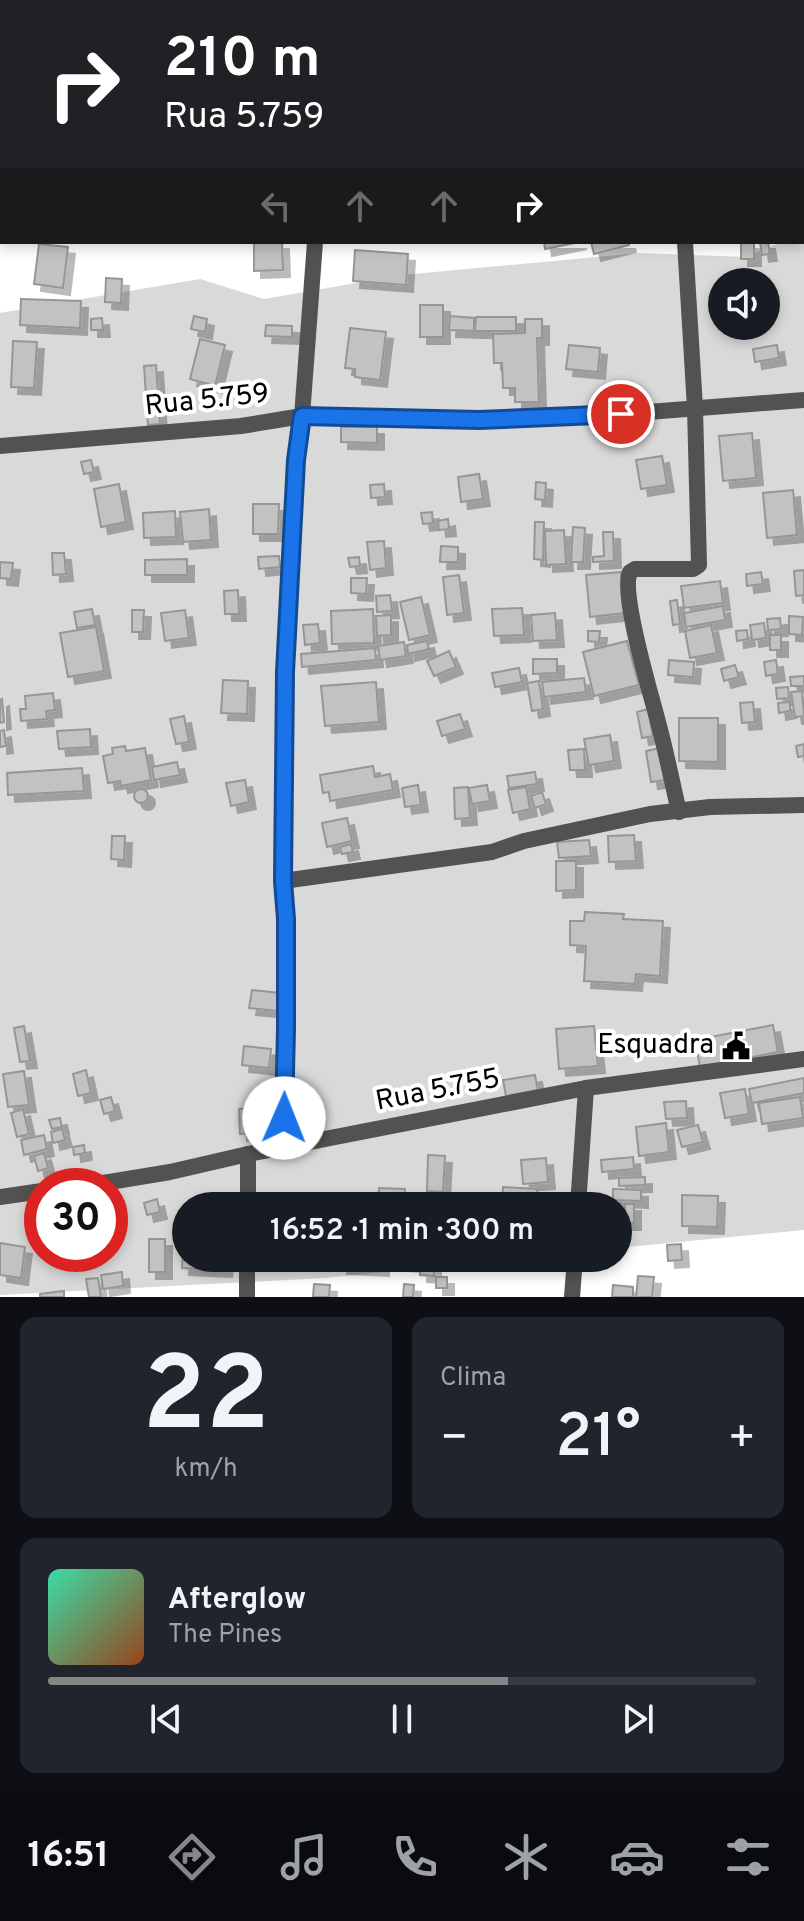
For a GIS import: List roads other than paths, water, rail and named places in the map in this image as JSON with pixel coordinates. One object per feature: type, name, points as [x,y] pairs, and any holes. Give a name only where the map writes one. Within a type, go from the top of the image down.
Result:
[{"type":"street","points":[[283,1148],[286,657],[296,460],[315,244]]},
{"type":"street","points":[[679,812],[658,720],[645,679],[627,581],[630,572],[635,569],[699,565],[695,408],[685,244]]},
{"type":"street","name":"Rua 5.759","points":[[0,446],[241,426],[302,416],[479,420],[596,416],[804,400]]},
{"type":"street","points":[[283,881],[492,852],[524,841],[650,814],[710,807],[804,805]]},
{"type":"street","name":"Rua 5.755","points":[[128,1179],[586,1088],[804,1059]]},
{"type":"street","points":[[579,1192],[586,1088]]},
{"type":"street","points":[[248,1154],[248,1192]]},
{"type":"street","points":[[0,1197],[24,1194]]},
{"type":"street","points":[[247,1272],[247,1297]]},
{"type":"street","points":[[572,1297],[574,1272]]},
{"type":"place","name":"Esquadra","points":[[736,1046]]}]
